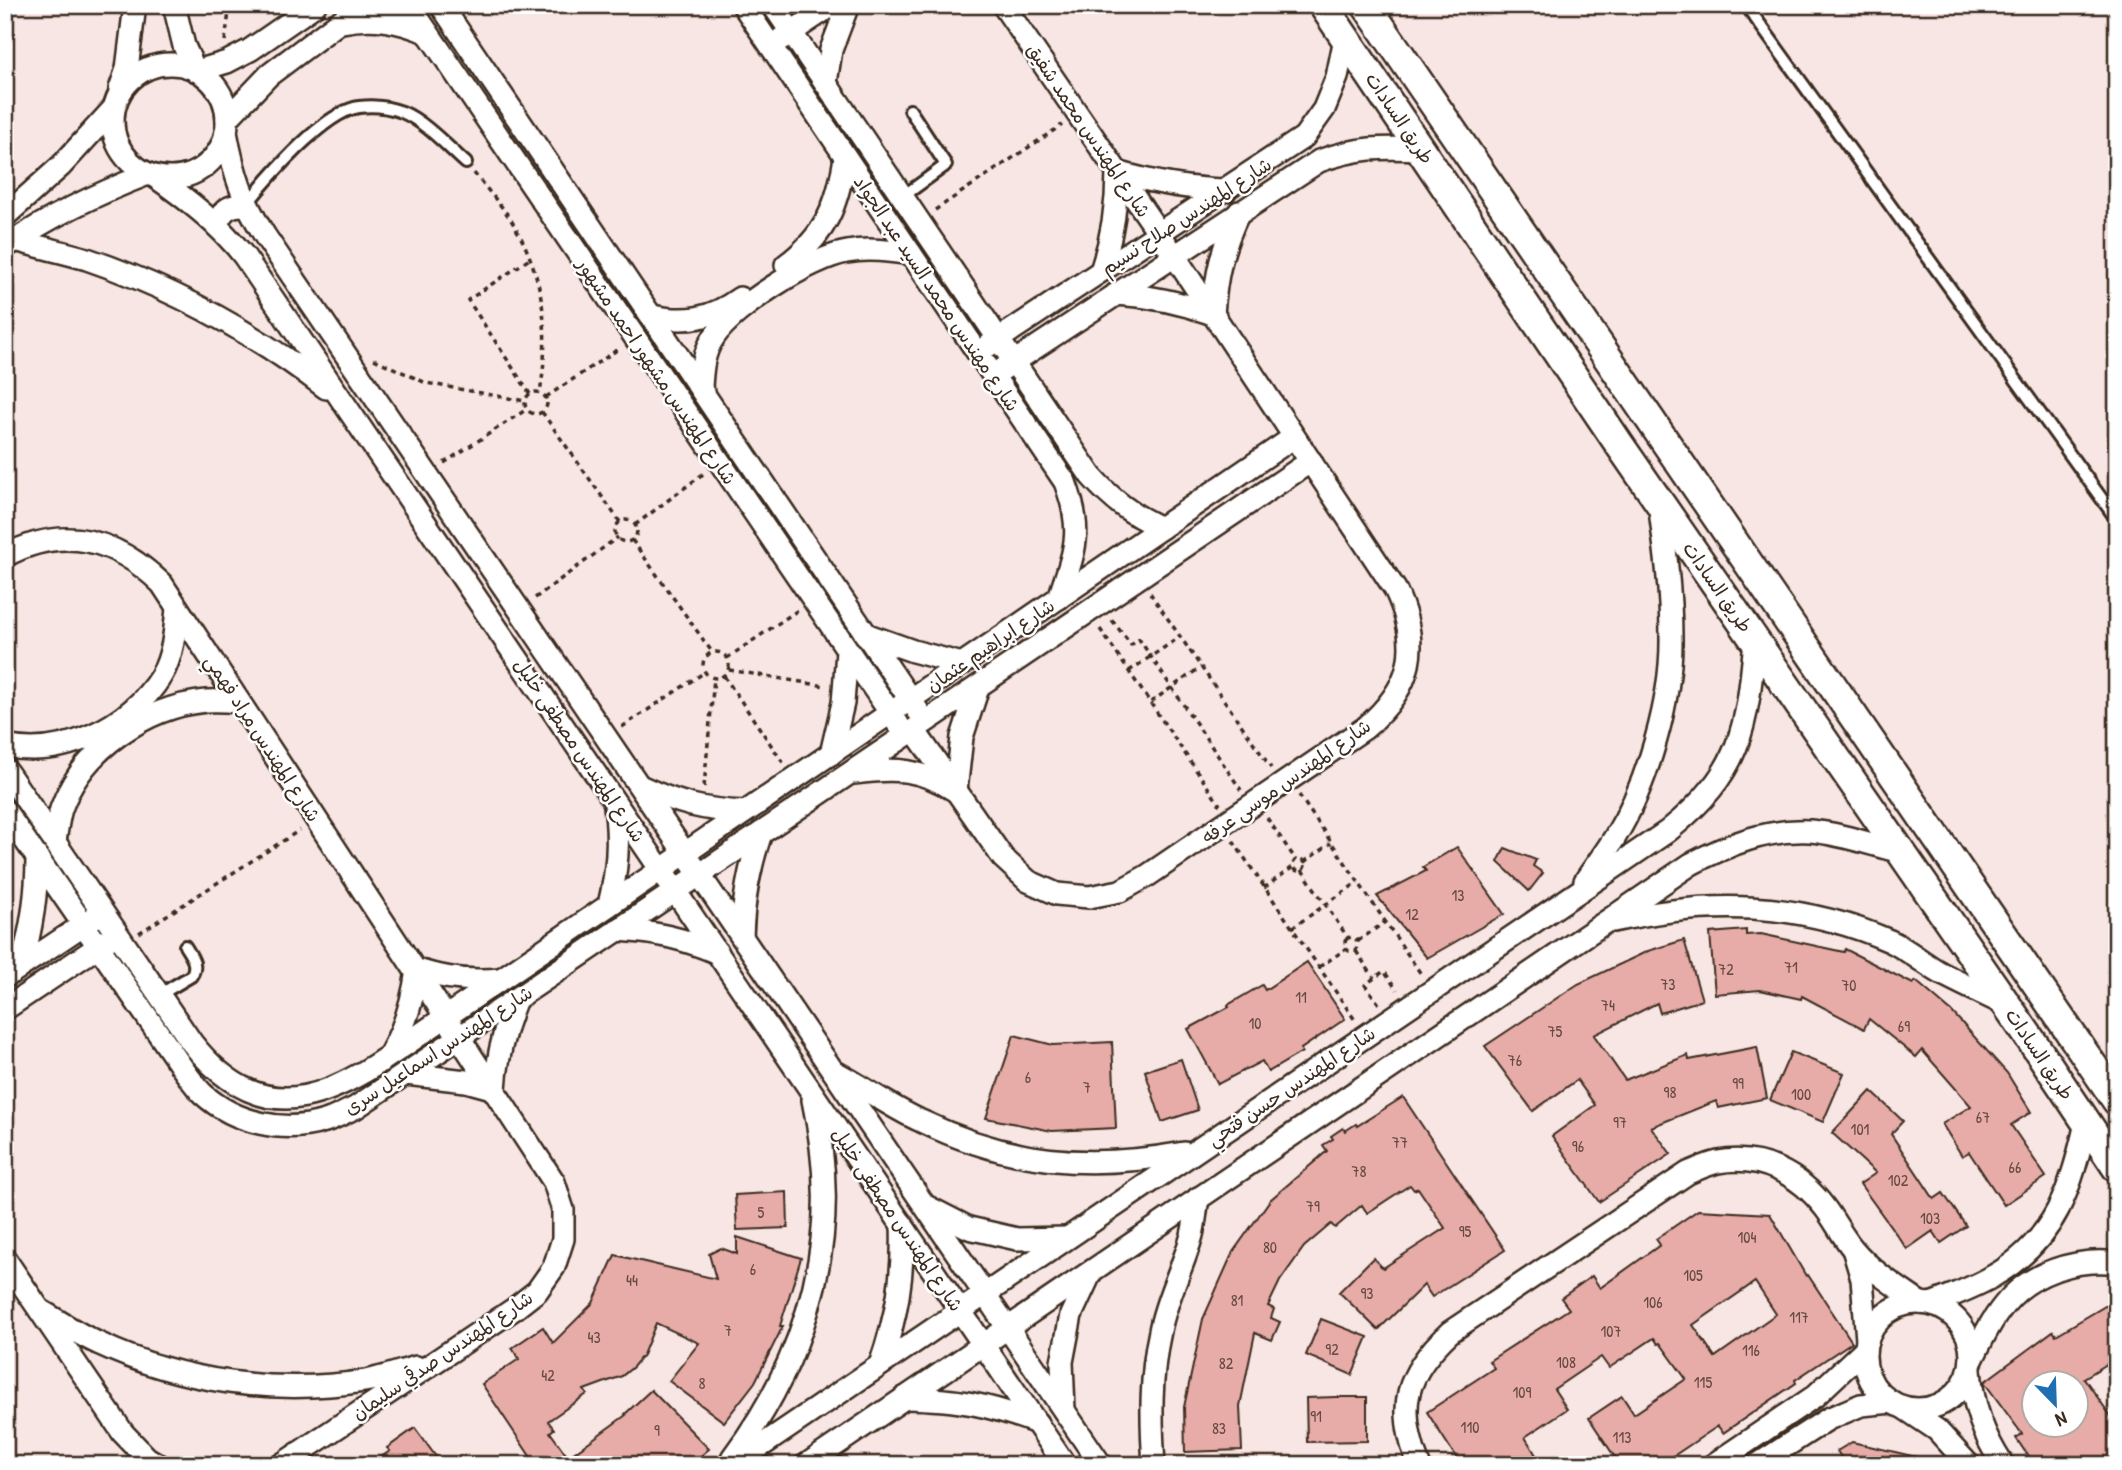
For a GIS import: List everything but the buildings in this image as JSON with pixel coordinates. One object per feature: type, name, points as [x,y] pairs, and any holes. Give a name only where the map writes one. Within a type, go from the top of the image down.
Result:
[{"type":"main road","name":"طريق السادات","points":[[1323,5],[1658,501],[2117,1168]]},
{"type":"main road","name":"طريق السادات","points":[[1366,5],[2117,1101]]},
{"type":"main road","points":[[1543,332],[1574,308]]},
{"type":"main road","points":[[2007,1006],[2038,986]]},
{"type":"street","points":[[135,5],[127,69],[116,101],[113,135],[118,147],[136,168],[167,179],[181,177],[205,166],[215,157],[227,126],[268,75],[362,5]]},
{"type":"street","points":[[174,5],[184,46],[196,70]]},
{"type":"street","points":[[196,70],[222,64],[250,50],[315,5]]},
{"type":"street","name":"شارع المهندس مشهور احمد مشهور","points":[[409,5],[890,713],[915,729]]},
{"type":"street","name":"شارع مهندس محمد السيد عبد الجواد","points":[[743,5],[1065,482],[1075,508],[1077,536],[1059,598]]},
{"type":"street","name":"شارع مهندس محمد السيد عبد الجواد","points":[[773,5],[1097,484],[1134,516],[1161,528]]},
{"type":"street","points":[[771,46],[832,5]]},
{"type":"street","points":[[825,83],[831,50],[848,5]]},
{"type":"street","name":"شارع المهندس محمد شفيق","points":[[1003,5],[1174,255]]},
{"type":"street","name":"شارع المهندس مشهور احمد مشهور","points":[[448,10],[910,699],[915,729]]},
{"type":"street","points":[[336,23],[359,18],[383,19],[406,23],[428,33]]},
{"type":"street","name":"شارع المهندس صلاح نسيم","points":[[978,353],[1304,137],[1324,109],[1337,77],[1345,38]]},
{"type":"street","points":[[250,50],[250,57],[256,69],[268,75]]},
{"type":"street","points":[[5,216],[35,192],[86,140],[136,74],[148,68],[175,64],[196,70],[212,81],[220,93],[227,126]]},
{"type":"street","name":"شارع المهندس مصطفى خليل","points":[[227,126],[237,181],[246,205],[1101,1465]]},
{"type":"street","name":"شارع المهندس صلاح نسيم","points":[[993,376],[1292,177],[1329,157],[1349,150],[1381,147],[1422,149]]},
{"type":"street","points":[[701,388],[702,362],[713,338],[731,317],[807,249],[822,229],[834,206],[845,157]]},
{"type":"street","points":[[1101,271],[1112,239],[1117,206],[1117,173],[1189,189],[1226,190]]},
{"type":"street","points":[[10,244],[48,219],[113,188],[151,175]]},
{"type":"street","name":"شارع المهندس مصطفى خليل","points":[[151,175],[176,191],[217,226],[244,256],[1065,1465]]},
{"type":"street","points":[[35,192],[43,195],[49,202],[48,219]]},
{"type":"street","points":[[217,226],[220,216],[227,208],[236,204],[246,205]]},
{"type":"street","points":[[1115,294],[1182,302],[1213,314],[1215,279],[1224,244],[1239,212]]},
{"type":"street","points":[[10,244],[86,259],[188,300],[283,355],[341,399]]},
{"type":"street","points":[[652,316],[675,320],[702,317],[726,308],[817,260],[847,251],[879,249],[911,254]]},
{"type":"street","name":"شارع المهندس موسى عرفه","points":[[915,729],[1003,858],[1028,881],[1057,894],[1088,897],[1120,891],[1147,876],[1365,728],[1385,711],[1400,689],[1409,664],[1411,638],[1406,612],[1395,589],[1174,255]]},
{"type":"street","name":"شارع ابراهيم عثمان","points":[[685,853],[1294,437]]},
{"type":"street","name":"شارع ابراهيم عثمان","points":[[700,874],[1311,461]]},
{"type":"street","points":[[1577,892],[1616,835],[1645,773],[1664,707],[1671,639],[1668,571],[1658,501]]},
{"type":"street","name":"شارع المهندس مراد فهمي","points":[[5,556],[34,544],[62,539],[90,541],[118,549],[142,564],[162,584],[460,1036]]},
{"type":"street","points":[[55,841],[61,809],[75,780],[162,675],[174,643],[177,608]]},
{"type":"street","points":[[865,634],[961,664]]},
{"type":"street","name":"شارع المهندس حسن فتحي","points":[[733,1465],[1668,831],[1696,808],[1719,781],[1736,750],[1747,715],[1755,640]]},
{"type":"street","points":[[831,754],[844,689],[848,651]]},
{"type":"street","points":[[850,774],[878,770],[907,771],[934,777],[957,791],[962,737],[978,688]]},
{"type":"street","points":[[5,746],[19,749],[52,748],[116,729],[176,706],[207,701],[239,702]]},
{"type":"street","name":"شارع المهندس اسماعيل سرى","points":[[5,769],[159,995],[211,1066],[234,1084],[262,1095],[291,1098],[320,1094],[348,1083],[685,853]]},
{"type":"street","points":[[639,785],[673,801],[702,808],[745,812]]},
{"type":"street","points":[[609,905],[618,859],[619,836],[615,801]]},
{"type":"street","name":"شارع المهندس اسماعيل سرى","points":[[5,811],[183,1069],[204,1094],[230,1112],[261,1124],[282,1126],[325,1121],[355,1108],[700,874]]},
{"type":"street","name":"شارع المهندس حسن فتحي","points":[[806,1465],[1691,863],[1729,844],[1769,833],[1811,831],[1900,852]]},
{"type":"street","points":[[742,937],[749,867],[761,834]]},
{"type":"street","points":[[13,972],[33,918],[37,894],[37,857]]},
{"type":"street","points":[[1601,924],[1659,911],[1718,906],[1789,912],[1836,922],[1891,942],[1940,972],[2007,1006]]},
{"type":"street","points":[[13,972],[103,912]]},
{"type":"street","points":[[617,930],[652,932],[686,939],[718,953]]},
{"type":"street","points":[[5,1009],[98,947],[121,938]]},
{"type":"street","points":[[390,1054],[404,1027],[413,1000],[416,970],[444,979],[473,982],[502,979]]},
{"type":"street","points":[[406,1074],[456,1079],[495,1089],[497,1058],[516,999]]},
{"type":"street","name":"شارع المهندس صدقي سليمان","points":[[281,1465],[514,1310],[537,1291],[554,1267],[563,1239],[563,1210],[554,1182],[460,1036]]},
{"type":"street","points":[[834,1071],[919,1121],[971,1142],[1025,1157],[1081,1163],[1126,1162],[1193,1152]]},
{"type":"street","points":[[727,1465],[756,1427],[784,1376],[805,1321],[819,1265],[824,1206],[822,1148],[811,1091]]},
{"type":"street","points":[[1713,1465],[1815,1396],[1866,1345],[1881,1318],[1896,1307],[1926,1303],[1994,1276],[2023,1256],[2047,1230],[2065,1199],[2087,1124]]},
{"type":"street","points":[[1419,1465],[1409,1438],[1406,1408],[1413,1379],[1428,1353],[1450,1332],[1688,1173],[1717,1162],[1749,1160],[1780,1168],[1806,1185],[1826,1209],[1853,1250],[1875,1269],[1926,1303],[1954,1316],[1965,1329],[1970,1345],[1976,1408],[1989,1443],[2003,1465]]},
{"type":"street","points":[[1154,1465],[1151,1407],[1153,1368],[1170,1292],[1192,1235],[1198,1198]]},
{"type":"street","points":[[926,1206],[970,1228],[993,1234],[1017,1239],[1066,1238]]},
{"type":"street","points":[[880,1365],[900,1296],[902,1224]]},
{"type":"street","points":[[1853,1250],[1862,1279],[1867,1371],[1872,1383],[1897,1405],[1937,1430],[1967,1462],[1971,1451],[1989,1443]]},
{"type":"street","points":[[5,1259],[124,1433],[148,1458],[159,1465]]},
{"type":"street","points":[[1757,1465],[1828,1419],[1861,1405],[1897,1405],[1920,1409],[1936,1406],[1951,1398],[1963,1385],[1985,1333],[2005,1303],[2033,1280],[2066,1265],[2102,1261],[2117,1263]]},
{"type":"street","points":[[1064,1410],[1062,1362],[1072,1315],[1090,1272]]},
{"type":"street","points":[[40,1310],[111,1349],[162,1368],[229,1383],[297,1387],[366,1381],[432,1363]]},
{"type":"street","points":[[904,1398],[950,1399],[995,1407],[1037,1423]]},
{"type":"lane","points":[[1746,5],[2117,520]]},
{"type":"lane","points":[[246,205],[274,170],[304,141],[336,117],[357,107],[377,107],[403,113],[434,134],[466,163]]},
{"type":"lane","points":[[902,197],[946,165],[910,110]]},
{"type":"lane","points":[[159,995],[195,971],[195,965],[185,946]]},
{"type":"path","points":[[222,64],[230,5]]},
{"type":"path","points":[[919,221],[1078,114]]},
{"type":"path","points":[[466,163],[512,222],[531,258],[544,311],[545,366],[540,393]]},
{"type":"path","points":[[530,394],[468,300],[531,258]]},
{"type":"path","points":[[545,397],[635,338]]},
{"type":"path","points":[[372,358],[426,383],[525,401]]},
{"type":"path","points":[[540,393],[545,397],[546,408],[537,414],[527,409],[525,401],[530,394],[540,393]]},
{"type":"path","points":[[427,474],[527,409]]},
{"type":"path","points":[[542,412],[620,522]]},
{"type":"path","points":[[635,525],[719,462]]},
{"type":"path","points":[[630,521],[635,525],[637,533],[632,540],[627,542],[618,537],[615,529],[620,522],[630,521]]},
{"type":"path","points":[[519,610],[618,537]]},
{"type":"path","points":[[632,540],[712,652],[723,653],[727,657],[729,670],[724,676],[714,678],[705,672]]},
{"type":"path","points":[[1139,578],[1201,667],[1332,842],[1432,990]]},
{"type":"path","points":[[727,657],[813,601]]},
{"type":"path","points":[[1095,609],[1131,645],[1139,639],[1296,860],[1304,862],[1332,842]]},
{"type":"path","points":[[1095,609],[1128,671],[1226,822],[1264,888],[1365,1035]]},
{"type":"path","points":[[1128,671],[1180,637]]},
{"type":"path","points":[[705,672],[704,661],[712,652]]},
{"type":"path","points":[[1150,702],[1201,667]]},
{"type":"path","points":[[729,670],[844,689]]},
{"type":"path","points":[[607,738],[705,672]]},
{"type":"path","points":[[724,676],[794,779]]},
{"type":"path","points":[[702,808],[714,678]]},
{"type":"path","points":[[121,938],[317,819]]},
{"type":"path","points":[[1264,888],[1293,867],[1296,860]]},
{"type":"path","points":[[1302,870],[1304,862]]},
{"type":"path","points":[[1293,867],[1295,870],[1302,870]]},
{"type":"path","points":[[1302,870],[1348,939]]},
{"type":"path","points":[[1292,928],[1359,882]]},
{"type":"path","points":[[1374,978],[1356,950],[1358,941],[1385,922]]},
{"type":"path","points":[[1346,949],[1345,941],[1348,939],[1352,937],[1358,941]]},
{"type":"path","points":[[1319,967],[1346,949]]},
{"type":"path","points":[[1346,949],[1356,950]]},
{"type":"path","points":[[1390,1019],[1365,985],[1384,971],[1409,1006]]}]
